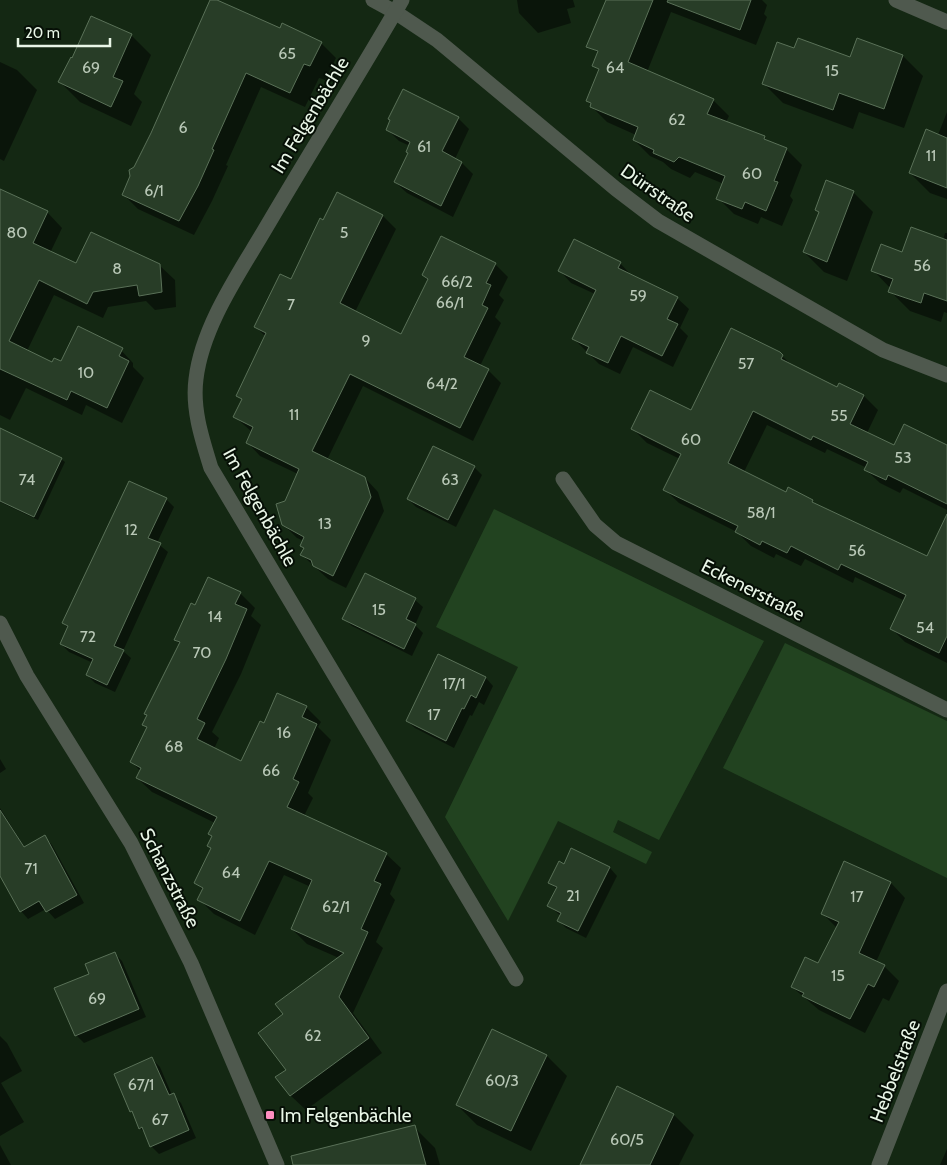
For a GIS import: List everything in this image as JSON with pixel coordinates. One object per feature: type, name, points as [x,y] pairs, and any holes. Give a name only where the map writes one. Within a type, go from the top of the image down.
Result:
[{"type":"street","name":"Dürrstraße","points":[[373,0],[398,6],[616,189],[658,221],[883,350],[947,375]]},
{"type":"street","points":[[896,0],[947,22]]},
{"type":"street","name":"Im Felgenbächle","points":[[398,6],[215,318],[204,346],[196,379],[197,419],[211,468],[516,979]]},
{"type":"street","name":"Eckenerstraße","points":[[563,479],[594,526],[616,543],[947,710]]},
{"type":"street","name":"Schanzstraße","points":[[0,623],[27,676],[131,843],[191,963],[277,1165]]},
{"type":"street","name":"Hebbelstraße","points":[[880,1165],[947,991]]},
{"type":"green space","points":[[494,509],[764,641],[659,840],[618,820],[613,832],[652,852],[646,864],[558,821],[508,921],[445,817],[518,667],[436,627]]},
{"type":"green space","points":[[785,643],[947,721],[947,878],[723,768]]},
{"type":"building","points":[[210,0],[217,0],[280,28],[282,23],[322,42],[310,66],[304,64],[290,93],[246,73],[212,149],[214,150],[198,186],[179,221],[122,195],[130,176],[129,170],[134,167],[151,133]]},
{"type":"building","points":[[606,0],[653,0],[628,62],[714,99],[707,114],[765,136],[764,139],[787,148],[774,181],[778,182],[766,211],[745,202],[742,209],[716,199],[725,176],[679,157],[674,162],[653,153],[654,150],[633,140],[638,127],[590,107],[591,103],[586,101],[599,69],[592,66],[598,51],[586,47]]},
{"type":"building","points":[[668,0],[751,0],[740,30],[667,2]]},
{"type":"building","points":[[91,16],[132,34],[113,77],[123,81],[111,107],[58,82],[72,58]]},
{"type":"building","points":[[798,38],[850,57],[857,38],[903,55],[884,109],[839,93],[833,110],[762,84],[777,42],[794,48]]},
{"type":"building","points":[[403,89],[459,117],[442,151],[462,162],[441,206],[394,182],[408,153],[406,152],[410,142],[386,130],[390,120],[388,119]]},
{"type":"building","points":[[926,129],[947,138],[947,188],[909,173]]},
{"type":"building","points":[[826,180],[854,191],[827,262],[803,252],[819,212],[815,210]]},
{"type":"building","points":[[0,189],[48,211],[33,243],[76,263],[91,232],[160,264],[162,292],[139,296],[137,285],[93,292],[87,304],[39,280],[9,341],[52,362],[54,358],[61,361],[78,326],[123,348],[119,356],[129,361],[107,408],[71,391],[67,400],[0,369]]},
{"type":"building","points":[[337,192],[383,215],[340,303],[401,334],[428,279],[422,275],[441,236],[496,263],[486,283],[491,285],[482,305],[488,308],[464,357],[489,369],[460,428],[350,374],[312,451],[365,477],[371,497],[333,576],[313,566],[311,560],[300,555],[304,548],[300,546],[304,537],[282,525],[276,504],[285,501],[299,469],[246,443],[253,427],[233,417],[242,399],[236,396],[266,333],[254,327],[280,274],[291,279],[320,218],[323,220]]},
{"type":"building","points":[[911,227],[947,240],[947,301],[924,293],[921,303],[888,292],[893,279],[871,271],[881,244],[902,252]]},
{"type":"building","points":[[574,239],[621,262],[618,268],[678,297],[667,319],[678,324],[662,356],[621,336],[608,363],[586,353],[589,347],[572,339],[596,290],[558,271]]},
{"type":"building","points":[[731,328],[780,352],[783,355],[781,359],[837,387],[839,383],[864,395],[850,424],[894,445],[904,424],[947,445],[947,504],[888,475],[886,480],[864,470],[868,462],[813,436],[811,440],[753,411],[728,463],[786,492],[788,487],[813,500],[812,502],[927,556],[947,514],[947,636],[939,653],[890,629],[906,595],[841,564],[838,570],[791,546],[787,553],[762,541],[760,545],[735,532],[738,526],[663,490],[681,454],[631,429],[650,390],[691,410]]},
{"type":"building","points":[[0,428],[62,458],[34,517],[0,501]]},
{"type":"building","points":[[433,446],[475,466],[448,520],[407,499]]},
{"type":"building","points":[[129,481],[167,498],[148,538],[161,543],[114,646],[124,650],[107,685],[86,675],[93,659],[60,644],[68,626],[62,623]]},
{"type":"building","points":[[365,573],[416,598],[406,619],[416,624],[404,649],[342,619]]},
{"type":"building","points":[[208,577],[241,592],[235,604],[247,609],[226,659],[197,719],[205,723],[197,739],[241,761],[260,721],[264,723],[277,693],[307,706],[302,717],[317,724],[293,779],[299,782],[287,807],[387,853],[374,881],[381,884],[361,929],[368,932],[339,997],[369,1038],[290,1096],[275,1077],[286,1070],[258,1033],[283,1014],[275,1004],[344,953],[291,929],[312,880],[269,861],[240,921],[197,900],[203,888],[194,883],[211,848],[207,846],[212,836],[208,834],[217,817],[136,778],[141,768],[130,762],[147,727],[142,725],[147,715],[144,714],[180,642],[174,640],[191,603],[195,605]]},
{"type":"building","points":[[438,654],[486,677],[476,698],[471,695],[464,709],[462,708],[446,741],[406,721]]},
{"type":"building","points":[[0,810],[24,847],[45,835],[77,895],[46,912],[39,901],[20,912],[0,876]]},
{"type":"building","points":[[571,848],[610,867],[578,931],[557,921],[561,913],[547,906],[557,887],[548,883],[559,861],[564,864]]},
{"type":"building","points":[[844,861],[891,882],[859,953],[885,965],[874,987],[868,984],[850,1019],[802,996],[804,993],[791,987],[805,957],[818,963],[839,922],[821,914]]},
{"type":"building","points":[[115,952],[139,1009],[75,1036],[54,988],[89,974],[85,964]]},
{"type":"building","points":[[492,1029],[547,1055],[511,1131],[456,1105]]},
{"type":"building","points":[[152,1057],[169,1095],[174,1093],[189,1130],[150,1147],[142,1127],[139,1129],[132,1111],[130,1112],[114,1074]]},
{"type":"building","points":[[617,1086],[674,1114],[650,1165],[580,1165]]},
{"type":"building","points":[[415,1125],[426,1165],[293,1165],[291,1156]]},
{"type":"place","name":"Im Felgenbächle","points":[[270,1115]]}]
